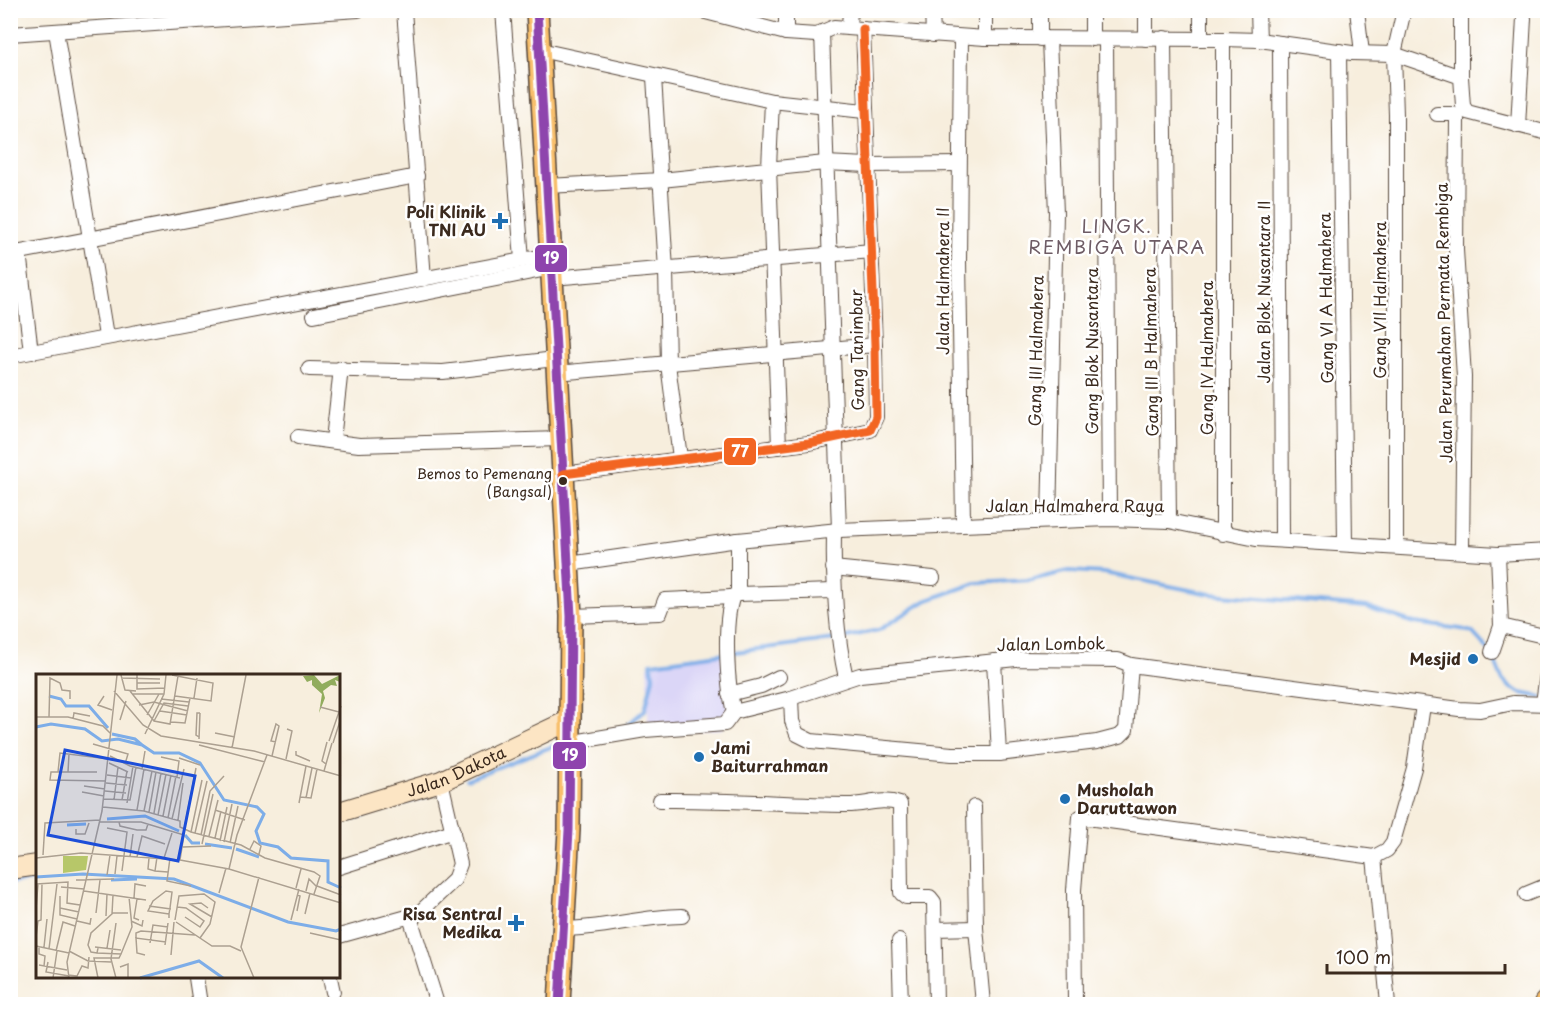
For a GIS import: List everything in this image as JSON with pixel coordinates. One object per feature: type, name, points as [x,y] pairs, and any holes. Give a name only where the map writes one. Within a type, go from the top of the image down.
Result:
[{"type":"main road","points":[[537,10],[552,267],[555,366],[571,616],[568,731],[569,830],[559,1005]]},
{"type":"street","points":[[10,34],[358,10]]},
{"type":"street","points":[[404,10],[424,279]]},
{"type":"street","points":[[504,10],[522,260]]},
{"type":"street","points":[[698,10],[732,15],[786,33],[811,35],[829,27],[961,38],[1259,40],[1339,51],[1394,54],[1461,77]]},
{"type":"street","points":[[786,10],[786,33]]},
{"type":"street","name":"Gang Tanimbar","points":[[563,474],[835,439],[870,430],[876,417],[868,165],[856,28],[850,10]]},
{"type":"street","points":[[932,10],[933,35]]},
{"type":"street","points":[[985,10],[985,38]]},
{"type":"street","name":"Gang III Halmahera","points":[[1040,10],[1045,39],[1056,213],[1049,520]]},
{"type":"street","name":"Gang Blok Nusantara","points":[[1092,10],[1099,39],[1109,519]]},
{"type":"street","points":[[1146,10],[1146,39]]},
{"type":"street","points":[[1201,10],[1201,39]]},
{"type":"street","points":[[1258,10],[1259,40]]},
{"type":"street","points":[[1357,10],[1362,53]]},
{"type":"street","name":"Gang VII Halmahera","points":[[1396,546],[1394,54],[1404,10]]},
{"type":"street","points":[[1461,10],[1461,77],[1463,106],[1467,112],[1548,133]]},
{"type":"street","points":[[1518,126],[1524,18]]},
{"type":"street","points":[[56,31],[106,336]]},
{"type":"street","points":[[822,32],[835,439],[836,530],[833,591],[838,640],[846,678]]},
{"type":"street","name":"Jalan Halmahera II","points":[[961,38],[959,164],[963,524]]},
{"type":"street","name":"Gang III B Halmahera","points":[[1164,38],[1170,521]]},
{"type":"street","name":"Gang IV Halmahera","points":[[1223,534],[1224,39]]},
{"type":"street","name":"Jalan Blok Nusantara II","points":[[1280,43],[1282,540]]},
{"type":"street","points":[[540,50],[654,77],[772,101],[864,111]]},
{"type":"street","name":"Gang VI A Halmahera","points":[[1339,51],[1345,544]]},
{"type":"street","points":[[654,77],[662,180],[668,364],[680,458]]},
{"type":"street","points":[[772,101],[769,167],[779,447]]},
{"type":"street","name":"Jalan Perumahan Permata Rembiga","points":[[1437,114],[1453,114],[1457,119],[1456,250],[1464,377],[1462,550]]},
{"type":"street","points":[[547,186],[662,180],[769,167],[825,163],[959,164]]},
{"type":"street","points":[[32,352],[15,253],[417,176]]},
{"type":"street","points":[[10,356],[106,336],[522,260],[552,267],[666,270],[772,258],[872,251]]},
{"type":"street","points":[[314,315],[552,267]]},
{"type":"street","points":[[309,369],[443,372],[555,366],[668,364],[833,347],[875,345]]},
{"type":"street","points":[[333,440],[341,368]]},
{"type":"street","points":[[298,437],[359,445],[560,439]]},
{"type":"street","name":"Jalan Halmahera Raya","points":[[569,564],[738,540],[836,530],[1109,519],[1170,521],[1200,526],[1223,534],[1282,540],[1498,554],[1548,551]]},
{"type":"street","points":[[734,712],[726,669],[735,596],[738,540]]},
{"type":"street","points":[[1492,652],[1501,626],[1498,554]]},
{"type":"street","points":[[833,568],[933,578]]},
{"type":"street","points":[[571,616],[660,613],[665,600],[833,591]]},
{"type":"street","points":[[1501,626],[1548,637]]},
{"type":"street","name":"Jalan Lombok","points":[[568,731],[645,730],[719,725],[730,721],[734,712],[791,698],[846,678],[994,661],[1071,658],[1118,660],[1131,664],[1424,705],[1480,710],[1544,700]]},
{"type":"street","points":[[994,661],[999,754]]},
{"type":"street","points":[[791,698],[792,721],[797,734],[811,741],[952,754],[999,754],[1097,742],[1120,736],[1126,730],[1131,664]]},
{"type":"street","points":[[1544,700],[1548,667]]},
{"type":"street","points":[[729,694],[761,687],[779,677]]},
{"type":"street","points":[[1075,1005],[1074,890],[1080,817],[1374,856],[1387,850],[1393,842],[1414,768],[1424,705]]},
{"type":"street","name":"Jalan Dakota","points":[[340,812],[442,786],[568,731]]},
{"type":"street","points":[[340,936],[410,917],[449,887],[460,864],[442,786]]},
{"type":"street","points":[[660,800],[728,799],[844,805],[875,800],[898,802],[901,808],[901,893],[906,897],[934,899],[936,1005]]},
{"type":"street","points":[[974,807],[976,928],[983,1005]]},
{"type":"street","points":[[340,867],[453,831]]},
{"type":"street","points":[[1374,856],[1388,1005]]},
{"type":"street","points":[[10,869],[36,865]]},
{"type":"street","points":[[1526,894],[1548,885]]},
{"type":"street","points":[[563,929],[590,929],[651,917],[682,916]]},
{"type":"street","points":[[410,917],[437,1005]]},
{"type":"street","points":[[935,929],[976,928]]},
{"type":"street","points":[[899,941],[901,1005]]},
{"type":"street","points":[[196,979],[200,1005]]},
{"type":"street","points":[[330,979],[333,992]]},
{"type":"shaded area","points":[[722,652],[730,709],[722,729],[648,734],[648,666]]},
{"type":"waterway","points":[[842,638],[879,630],[925,601],[976,583],[1031,580],[1069,571],[1104,573],[1210,594],[1367,607],[1414,623],[1472,632],[1492,654],[1502,679],[1510,687],[1521,693],[1541,697]]},
{"type":"waterway","points":[[624,728],[645,710],[653,677],[651,663],[835,639]]},
{"type":"waterway","points":[[467,779],[564,742]]},
{"type":"waterway","points":[[340,823],[435,793]]},
{"type":"waterway","points":[[10,883],[36,879]]},
{"type":"transit line","name":"19","points":[[537,10],[571,616],[569,830],[559,1004]]},
{"type":"transit line","name":"77","points":[[563,474],[809,443],[870,430],[876,417],[875,345],[863,29]]},
{"type":"place","name":"Poli Klinik TNI AU","points":[[500,221]]},
{"type":"place","name":"Bemos to Pemenang (Bangsal)","points":[[563,481]]},
{"type":"place","name":"Mesjid","points":[[1473,659]]},
{"type":"place","name":"Jami Baiturrahman","points":[[699,757]]},
{"type":"place","name":"Musholah Daruttawon","points":[[1065,799]]},
{"type":"place","name":"Risa Sentral Medika","points":[[516,923]]},
{"type":"district","name":"LINGK. REMBIGA UTARA","points":[[1117,237]]}]
